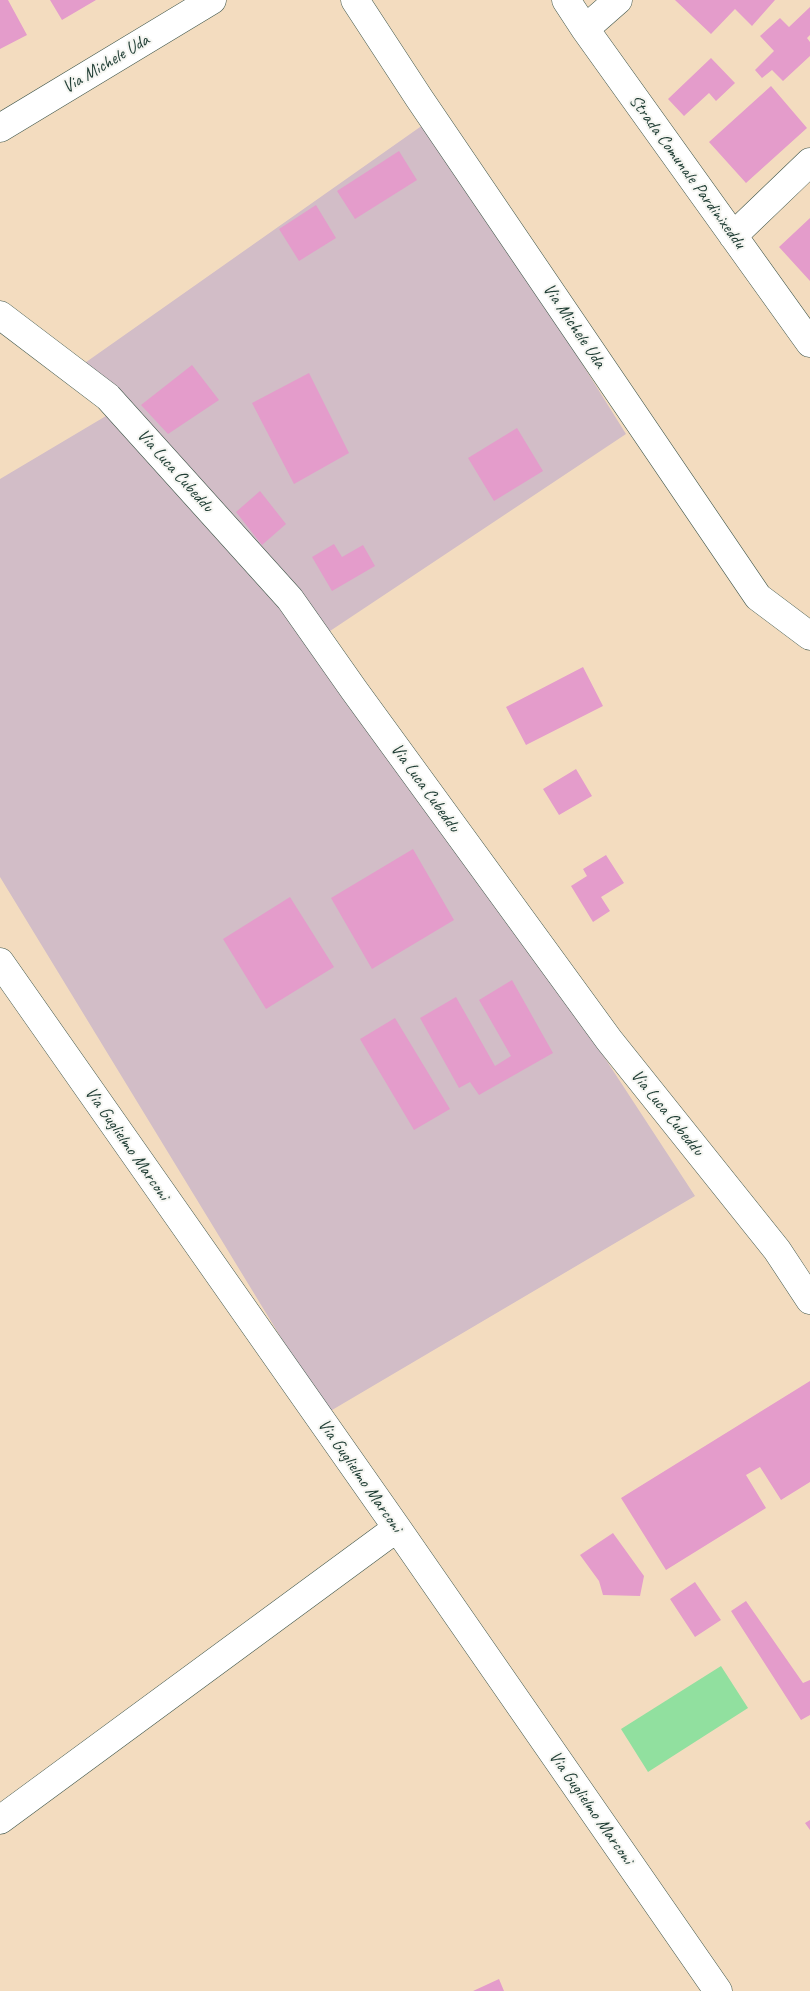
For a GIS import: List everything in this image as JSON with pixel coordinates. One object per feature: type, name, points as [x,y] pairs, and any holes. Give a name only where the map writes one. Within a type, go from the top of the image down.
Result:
[{"type":"street","name":"Via Michele Uda","points":[[0,128],[212,0]]},
{"type":"street","name":"Via Michele Uda","points":[[355,0],[447,139],[758,597],[810,636]]},
{"type":"street","name":"Strada Comunale Pardinixeddu","points":[[566,0],[584,29],[810,343]]},
{"type":"street","points":[[584,29],[618,0]]},
{"type":"street","points":[[734,236],[810,162]]},
{"type":"street","name":"Via Luca Cubeddu","points":[[0,315],[108,397],[290,599],[609,1040],[777,1250],[810,1300]]},
{"type":"street","name":"Via Guglielmo Marconi","points":[[0,962],[397,1528],[718,1991]]},
{"type":"street","points":[[0,1820],[397,1528]]},
{"type":"shaded area","points":[[430,120],[626,434],[327,633],[695,1196],[327,1413],[0,877],[0,479],[111,413],[72,372]]},
{"type":"green space","points":[[721,1666],[748,1708],[648,1772],[621,1729]]},
{"type":"building","points":[[0,0],[8,0],[27,35],[0,49]]},
{"type":"building","points":[[50,0],[96,0],[62,20]]},
{"type":"building","points":[[675,0],[775,0],[752,26],[735,9],[711,34]]},
{"type":"building","points":[[810,7],[810,35],[807,38],[810,42],[810,56],[783,81],[772,70],[762,78],[755,70],[774,51],[760,36],[780,18],[789,27]]},
{"type":"building","points":[[711,58],[735,83],[716,101],[709,93],[684,116],[668,99]]},
{"type":"building","points":[[771,86],[807,128],[746,183],[709,142]]},
{"type":"building","points":[[399,151],[417,180],[355,219],[337,191]]},
{"type":"building","points":[[316,205],[336,238],[299,261],[279,229]]},
{"type":"building","points":[[810,218],[810,281],[779,247]]},
{"type":"building","points":[[192,365],[219,400],[168,434],[141,405]]},
{"type":"building","points":[[309,373],[349,453],[294,484],[252,403]]},
{"type":"building","points":[[517,428],[543,471],[494,501],[468,458]]},
{"type":"building","points":[[260,491],[286,524],[262,545],[236,512]]},
{"type":"building","points":[[334,544],[342,557],[363,545],[375,566],[332,591],[312,557]]},
{"type":"building","points":[[583,667],[603,706],[526,745],[506,707]]},
{"type":"building","points":[[576,769],[592,796],[559,815],[543,789]]},
{"type":"building","points":[[413,849],[454,920],[372,969],[331,898]]},
{"type":"building","points":[[606,855],[624,883],[601,897],[610,911],[593,922],[571,886],[587,876],[583,869]]},
{"type":"building","points":[[290,897],[334,967],[266,1009],[223,939]]},
{"type":"building","points":[[512,980],[553,1053],[479,1095],[470,1082],[459,1088],[420,1018],[456,997],[495,1066],[511,1056],[479,1000]]},
{"type":"building","points":[[395,1018],[450,1109],[414,1130],[360,1039]]},
{"type":"building","points":[[810,1381],[810,1482],[781,1500],[760,1467],[746,1475],[766,1508],[666,1570],[621,1498]]},
{"type":"building","points":[[613,1533],[644,1576],[640,1596],[603,1595],[599,1581],[580,1555]]},
{"type":"building","points":[[695,1582],[721,1620],[695,1637],[670,1599]]},
{"type":"building","points":[[746,1601],[803,1683],[810,1680],[810,1715],[801,1720],[731,1611]]},
{"type":"building","points":[[810,1820],[810,1830],[805,1823]]},
{"type":"building","points":[[499,1979],[504,1991],[473,1991]]}]
